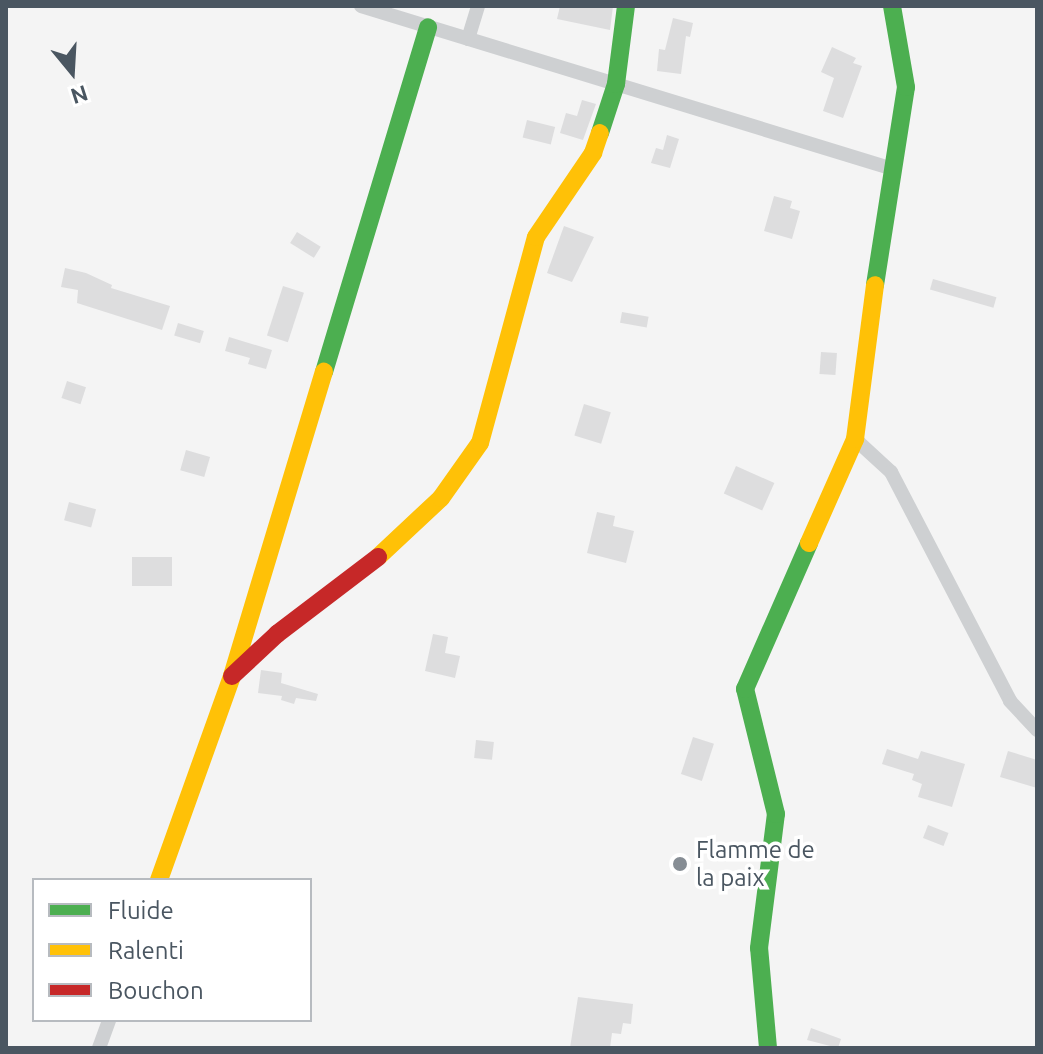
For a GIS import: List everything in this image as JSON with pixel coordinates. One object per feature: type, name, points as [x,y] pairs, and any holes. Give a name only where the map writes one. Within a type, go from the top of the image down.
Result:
[{"type":"street","points":[[361,6],[893,169]]},
{"type":"street","points":[[468,39],[478,6]]},
{"type":"street","points":[[232,676],[277,634],[386,551],[441,498],[480,443],[536,237],[593,153],[616,84],[626,6]]},
{"type":"street","points":[[768,1048],[759,948],[776,814],[745,689],[855,439],[906,87],[892,6]]},
{"type":"street","points":[[160,878],[232,676],[428,27]]},
{"type":"street","points":[[855,439],[891,472],[1010,701],[1037,730]]},
{"type":"street","points":[[99,1048],[108,1022]]},
{"type":"building","points":[[560,6],[613,6],[610,30],[557,19]]},
{"type":"building","points":[[673,18],[693,23],[690,37],[686,36],[681,74],[657,71],[659,49],[665,50]]},
{"type":"building","points":[[832,47],[856,58],[853,63],[862,66],[843,118],[823,111],[834,78],[821,72]]},
{"type":"building","points":[[582,100],[596,104],[583,140],[560,133],[566,113],[577,116]]},
{"type":"building","points":[[527,120],[555,127],[551,144],[523,137]]},
{"type":"building","points":[[667,135],[679,139],[670,168],[651,163],[656,148],[663,150]]},
{"type":"building","points":[[774,196],[792,201],[790,208],[800,211],[792,239],[764,231]]},
{"type":"building","points":[[564,226],[594,237],[572,282],[547,273]]},
{"type":"building","points":[[297,232],[321,247],[314,258],[290,243]]},
{"type":"building","points":[[65,268],[86,273],[112,285],[111,288],[170,306],[162,330],[77,303],[78,290],[61,287]]},
{"type":"building","points":[[933,279],[996,297],[993,308],[930,290]]},
{"type":"building","points":[[283,286],[304,293],[288,342],[267,335]]},
{"type":"building","points":[[622,312],[649,317],[647,328],[620,323]]},
{"type":"building","points":[[178,323],[204,331],[200,343],[174,335]]},
{"type":"building","points":[[229,337],[272,350],[266,369],[248,364],[250,358],[225,351]]},
{"type":"building","points":[[821,352],[837,353],[835,375],[819,374]]},
{"type":"building","points":[[67,381],[86,387],[80,404],[61,398]]},
{"type":"building","points":[[584,404],[611,412],[601,444],[574,436]]},
{"type":"building","points":[[186,450],[210,457],[204,477],[180,470]]},
{"type":"building","points":[[736,466],[774,483],[762,510],[724,493]]},
{"type":"building","points":[[69,502],[96,509],[91,528],[64,520]]},
{"type":"building","points":[[597,512],[615,516],[613,526],[634,531],[626,563],[587,553]]},
{"type":"building","points":[[132,557],[172,557],[172,586],[132,586]]},
{"type":"building","points":[[433,634],[448,637],[445,653],[460,656],[455,678],[425,671]]},
{"type":"building","points":[[261,670],[282,673],[281,683],[318,694],[316,701],[296,698],[294,704],[281,700],[282,696],[258,693]]},
{"type":"building","points":[[693,737],[714,744],[702,781],[681,774]]},
{"type":"building","points":[[476,740],[494,742],[492,760],[474,758]]},
{"type":"building","points":[[887,749],[918,759],[921,751],[965,764],[952,807],[918,797],[922,784],[912,780],[914,774],[882,764]]},
{"type":"building","points":[[1008,751],[1037,760],[1037,788],[1000,777]]},
{"type":"building","points":[[928,825],[949,833],[944,846],[923,838]]},
{"type":"building","points":[[578,997],[633,1004],[631,1024],[623,1023],[621,1034],[612,1033],[610,1048],[570,1048]]},
{"type":"building","points":[[811,1028],[841,1039],[838,1048],[807,1040]]},
{"type":"traffic: fast","points":[[600,133],[616,84],[626,6]]},
{"type":"traffic: fast","points":[[875,285],[906,87],[892,6]]},
{"type":"traffic: fast","points":[[324,372],[428,27]]},
{"type":"traffic: fast","points":[[768,1048],[759,948],[776,814],[745,689],[809,543]]},
{"type":"traffic: slow","points":[[378,557],[441,498],[480,443],[536,237],[593,153],[600,133]]},
{"type":"traffic: slow","points":[[809,543],[855,439],[875,285]]},
{"type":"traffic: slow","points":[[160,878],[232,676],[324,372]]},
{"type":"traffic: jam","points":[[232,676],[277,634],[378,557]]},
{"type":"place","name":"Flamme de la paix","points":[[680,864]]}]
